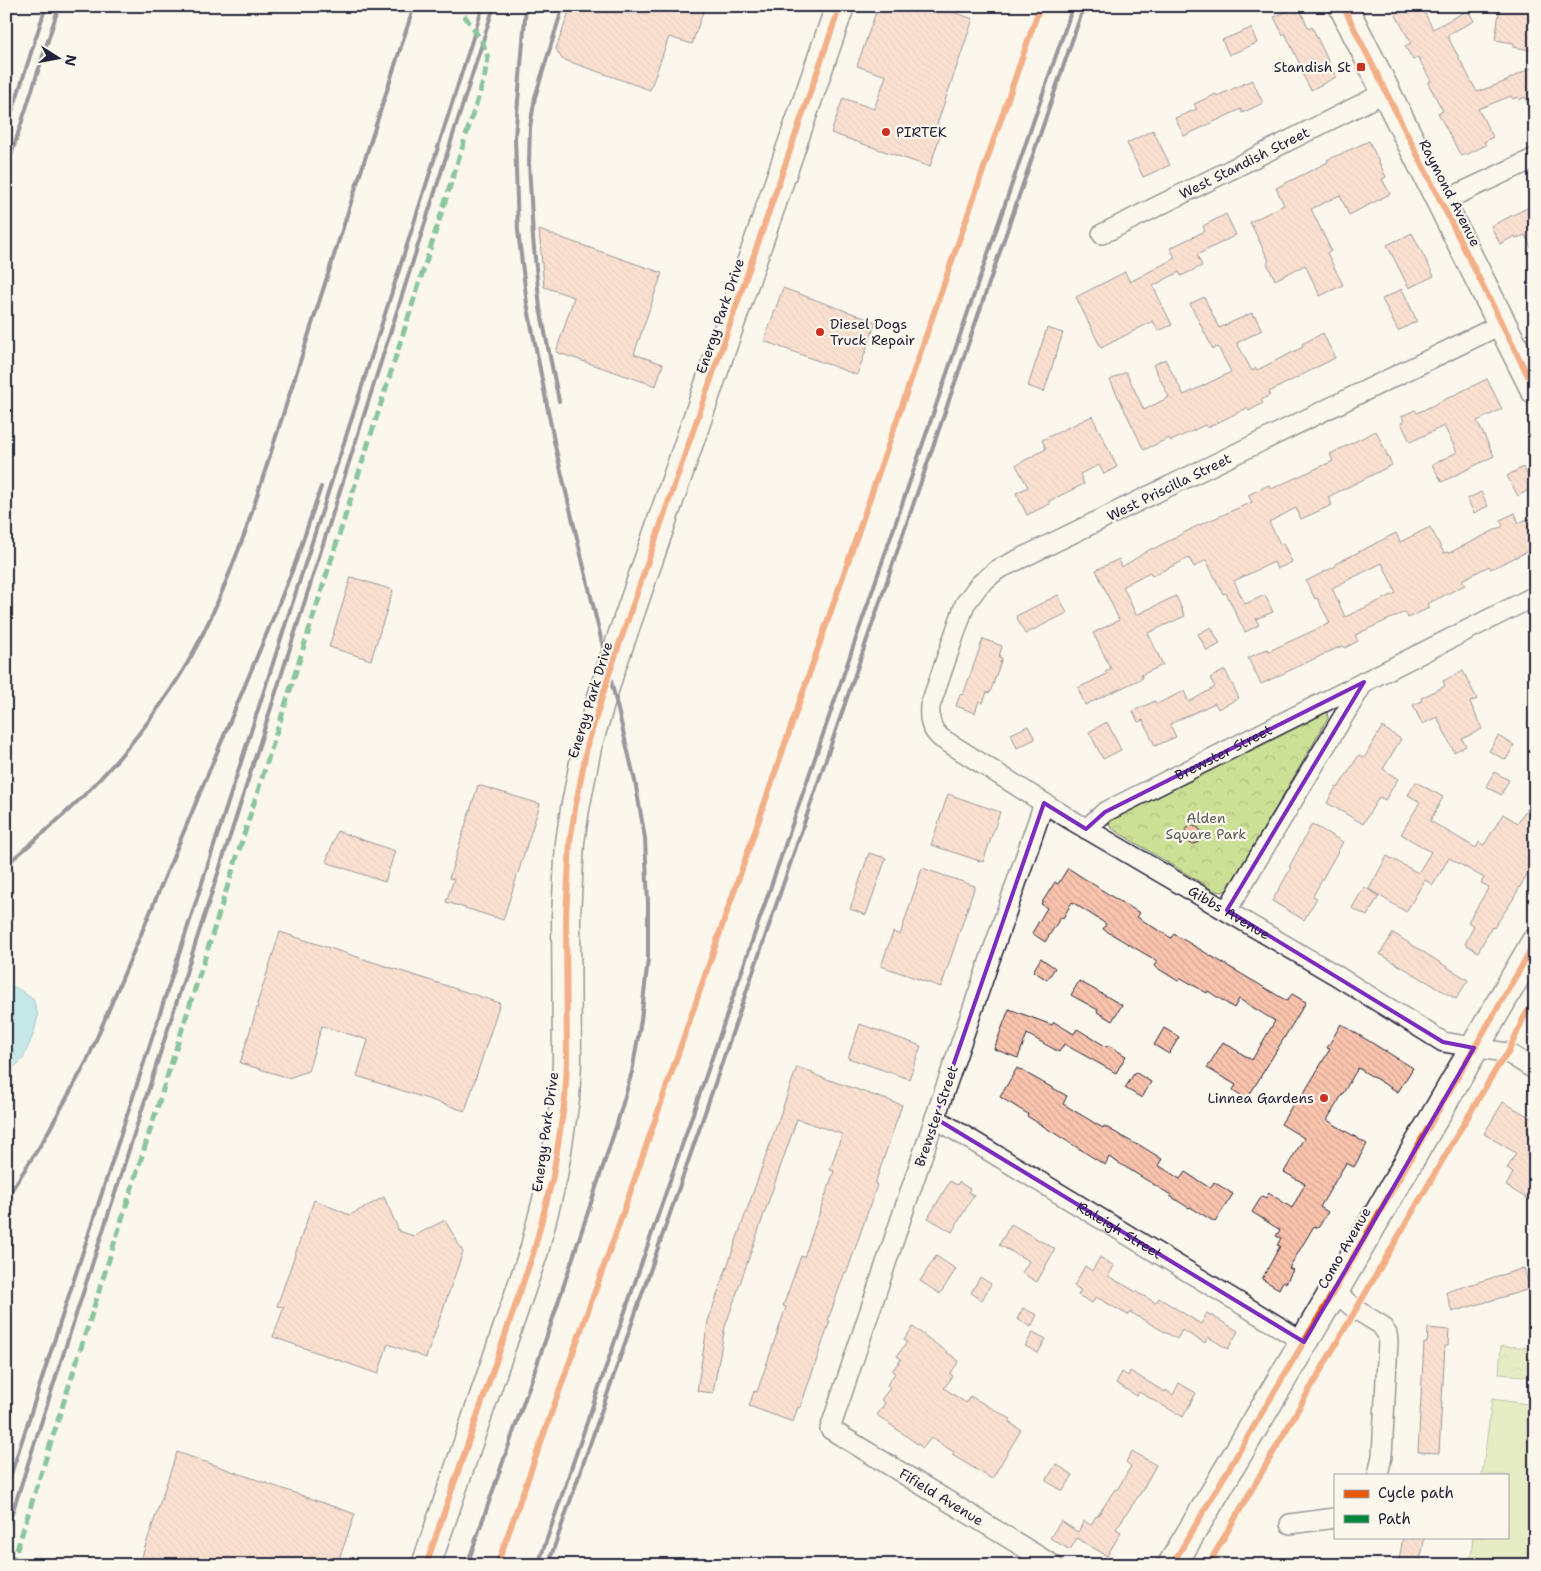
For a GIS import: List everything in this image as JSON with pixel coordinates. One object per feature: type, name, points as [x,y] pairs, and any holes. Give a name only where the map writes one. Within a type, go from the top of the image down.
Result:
[{"type":"street","name":"Energy Park Drive","points":[[426,1565],[534,1252],[553,1176],[565,1099],[567,1062],[566,916],[568,874],[575,809],[587,747],[609,674],[840,6]]},
{"type":"street","name":"Raymond Avenue","points":[[1343,6],[1535,390]]},
{"type":"street","name":"West Standish Street","points":[[1102,234],[1386,92]]},
{"type":"street","points":[[1441,202],[1535,158]]},
{"type":"street","name":"West Priscilla Street","points":[[933,730],[929,717],[930,706],[966,604],[979,585],[997,570],[1502,324]]},
{"type":"street","name":"Brewster Street","points":[[1086,829],[1105,812],[1535,596]]},
{"type":"street","points":[[1227,910],[1364,682]]},
{"type":"street","name":"Gibbs Avenue","points":[[933,730],[941,738],[1086,829],[1227,910],[1443,1042],[1508,1053],[1535,1070]]},
{"type":"street","name":"Brewster Street","points":[[830,1429],[1044,803]]},
{"type":"street","name":"Como Avenue","points":[[1172,1565],[1334,1292],[1535,943]]},
{"type":"street","name":"Raleigh Street","points":[[935,1118],[1304,1342]]},
{"type":"street","points":[[1334,1292],[1355,1309],[1381,1325],[1387,1334],[1382,1456],[1378,1474]]},
{"type":"street","name":"Fifield Avenue","points":[[830,1429],[1053,1565]]},
{"type":"street","points":[[1290,1524],[1334,1518]]},
{"type":"highlighted area","points":[[1364,682],[1227,910],[1443,1042],[1474,1048],[1304,1342],[935,1118],[1044,803],[1086,829],[1105,812]]},
{"type":"green space","name":"Alden Square Park","points":[[1324,710],[1327,712],[1328,718],[1229,889],[1222,892],[1215,891],[1114,830],[1109,825],[1111,819]]},
{"type":"green space","points":[[1501,1346],[1535,1348],[1535,1377],[1499,1374]]},
{"type":"green space","points":[[1492,1399],[1535,1405],[1535,1565],[1470,1565],[1473,1538],[1508,1538],[1508,1474],[1482,1474]]},
{"type":"water","points":[[6,987],[15,987],[33,999],[38,1015],[34,1033],[23,1059],[6,1075]]},
{"type":"building","points":[[571,6],[705,6],[692,44],[669,37],[650,90],[562,59],[556,49]]},
{"type":"building","points":[[878,6],[936,6],[973,19],[935,130],[941,132],[930,167],[831,133],[843,98],[874,109],[886,76],[857,66]]},
{"type":"building","points":[[1298,6],[1309,29],[1312,27],[1336,77],[1311,90],[1301,72],[1303,71],[1285,33],[1283,35],[1274,17]]},
{"type":"building","points":[[1391,6],[1421,6],[1433,29],[1468,10],[1474,21],[1449,34],[1448,37],[1477,92],[1509,80],[1535,66],[1535,118],[1525,97],[1519,100],[1518,97],[1513,99],[1511,96],[1478,109],[1493,137],[1484,142],[1486,145],[1461,156],[1438,113],[1443,111],[1428,83],[1431,81],[1418,57],[1413,60],[1405,46],[1411,43]]},
{"type":"building","points":[[1500,6],[1535,6],[1535,51],[1514,47],[1514,43],[1495,40]]},
{"type":"building","points":[[1251,28],[1257,43],[1229,55],[1222,40]]},
{"type":"building","points":[[1252,80],[1263,103],[1242,113],[1241,109],[1184,136],[1175,118],[1197,109],[1194,104]]},
{"type":"building","points":[[1153,130],[1170,165],[1143,177],[1127,143]]},
{"type":"building","points":[[1369,141],[1386,177],[1382,179],[1390,194],[1349,215],[1340,195],[1311,209],[1331,250],[1327,253],[1343,285],[1320,296],[1305,265],[1275,280],[1267,263],[1269,261],[1250,222],[1284,205],[1276,188],[1328,162],[1327,160]]},
{"type":"building","points":[[1535,204],[1535,256],[1525,235],[1516,239],[1515,236],[1500,244],[1491,226]]},
{"type":"building","points":[[1226,214],[1236,235],[1197,255],[1202,266],[1181,276],[1179,272],[1153,286],[1172,325],[1158,331],[1153,321],[1101,348],[1076,297],[1125,272],[1130,282],[1175,258],[1170,248],[1205,231],[1203,226]]},
{"type":"building","points":[[539,230],[662,273],[634,354],[663,364],[656,386],[556,352],[574,297],[544,287]]},
{"type":"building","points":[[1412,233],[1434,276],[1409,288],[1387,245]]},
{"type":"building","name":"Diesel Dogs Truck Repair","points":[[783,288],[876,322],[857,375],[764,341]]},
{"type":"building","points":[[1402,289],[1417,321],[1398,331],[1382,299]]},
{"type":"building","points":[[1204,297],[1219,328],[1252,313],[1253,317],[1255,316],[1262,330],[1237,343],[1252,371],[1303,347],[1302,344],[1323,333],[1335,358],[1269,392],[1270,395],[1261,400],[1263,403],[1249,411],[1247,408],[1207,428],[1205,425],[1171,441],[1169,438],[1144,450],[1110,380],[1126,372],[1144,410],[1169,397],[1153,365],[1165,359],[1184,395],[1231,372],[1218,347],[1213,349],[1190,304]]},
{"type":"building","points":[[1047,328],[1063,333],[1044,392],[1028,386]]},
{"type":"building","points":[[1487,379],[1502,409],[1477,421],[1494,456],[1442,482],[1432,465],[1457,452],[1444,426],[1410,442],[1401,423],[1404,421],[1402,416],[1415,410],[1417,413]]},
{"type":"building","points":[[1092,416],[1117,467],[1104,474],[1099,465],[1080,474],[1084,484],[1049,501],[1050,504],[1027,515],[1016,493],[1028,487],[1016,465],[1046,449],[1042,440]]},
{"type":"building","points":[[1376,431],[1392,465],[1328,497],[1332,505],[1301,519],[1296,508],[1269,522],[1280,544],[1283,543],[1292,562],[1277,569],[1274,562],[1234,581],[1245,604],[1265,595],[1273,612],[1256,619],[1259,625],[1245,632],[1226,593],[1223,594],[1206,560],[1194,567],[1189,558],[1152,576],[1150,572],[1123,586],[1136,615],[1176,596],[1185,616],[1148,633],[1163,665],[1141,675],[1143,678],[1085,705],[1078,688],[1107,674],[1105,672],[1111,669],[1093,633],[1119,620],[1096,570],[1119,559],[1122,567],[1152,548],[1252,502],[1248,495],[1269,485],[1271,489],[1333,461],[1330,454]]},
{"type":"building","points":[[1523,467],[1534,487],[1518,496],[1507,476]]},
{"type":"building","points":[[1481,492],[1488,506],[1474,513],[1467,499]]},
{"type":"building","points":[[1515,513],[1519,523],[1535,515],[1535,548],[1491,569],[1489,566],[1462,580],[1465,585],[1427,604],[1429,608],[1408,618],[1405,612],[1355,635],[1358,641],[1345,648],[1343,646],[1335,649],[1261,684],[1248,658],[1267,649],[1269,651],[1330,623],[1306,581],[1396,533],[1400,542],[1430,527],[1444,553],[1449,553],[1503,526],[1500,520]],"holes":[[[1382,563],[1396,593],[1345,617],[1332,588]]]},
{"type":"building","points":[[351,577],[393,590],[371,660],[329,647]]},
{"type":"building","points":[[1058,595],[1067,613],[1025,634],[1016,616]]},
{"type":"building","points":[[1211,627],[1220,644],[1207,651],[1198,634]]},
{"type":"building","points":[[983,639],[1002,646],[999,657],[1002,658],[990,693],[987,692],[983,703],[979,701],[975,713],[956,706],[960,694],[963,695]]},
{"type":"building","points":[[1225,670],[1239,698],[1218,709],[1215,703],[1170,724],[1176,737],[1155,746],[1143,720],[1138,722],[1133,711],[1155,701],[1157,704],[1184,691],[1189,702],[1215,687],[1210,678]]},
{"type":"building","points":[[1463,671],[1477,699],[1470,702],[1482,729],[1462,739],[1466,746],[1454,752],[1437,717],[1422,724],[1413,705],[1422,701],[1421,698],[1445,686],[1443,681]]},
{"type":"building","points":[[1107,722],[1121,750],[1103,759],[1089,732]]},
{"type":"building","points":[[1028,726],[1035,739],[1017,748],[1011,734]]},
{"type":"building","points":[[1382,727],[1401,739],[1383,769],[1398,779],[1385,800],[1379,797],[1363,824],[1327,803],[1359,755],[1364,758]]},
{"type":"building","points":[[1498,736],[1514,745],[1506,760],[1489,751]]},
{"type":"building","points":[[1494,772],[1509,780],[1501,795],[1486,786]]},
{"type":"building","points":[[1416,782],[1443,797],[1430,821],[1476,848],[1479,842],[1484,845],[1503,814],[1518,823],[1535,795],[1535,860],[1512,901],[1494,928],[1492,927],[1478,952],[1465,944],[1474,926],[1468,922],[1489,887],[1481,883],[1484,878],[1449,858],[1433,885],[1425,880],[1406,912],[1369,889],[1387,856],[1418,873],[1431,852],[1401,834],[1420,802],[1408,795]]},
{"type":"building","points":[[478,785],[540,804],[503,920],[446,902],[454,879],[449,878]]},
{"type":"building","points":[[948,794],[1000,812],[983,862],[931,845]]},
{"type":"building","points":[[1312,824],[1343,842],[1313,896],[1317,898],[1304,920],[1272,901],[1291,868],[1289,867]]},
{"type":"building","points":[[1189,826],[1197,826],[1202,831],[1200,842],[1189,844],[1184,839],[1184,831]]},
{"type":"building","points":[[337,831],[395,851],[385,882],[326,862]]},
{"type":"building","points":[[869,853],[886,858],[866,915],[850,909]]},
{"type":"building","points":[[922,868],[975,886],[941,987],[881,966],[893,932],[900,935]]},
{"type":"building","points":[[1068,868],[1140,913],[1137,917],[1171,938],[1174,934],[1287,1001],[1292,994],[1306,1002],[1247,1099],[1233,1090],[1236,1085],[1207,1068],[1223,1042],[1252,1060],[1275,1021],[1239,999],[1234,1008],[1208,991],[1207,993],[1181,978],[1178,981],[1154,966],[1157,961],[1103,929],[1106,924],[1072,902],[1045,942],[1032,933],[1047,908],[1041,904],[1055,882],[1058,884]]},
{"type":"building","points":[[1364,887],[1379,896],[1367,916],[1352,908]]},
{"type":"building","points":[[280,932],[500,1003],[465,1111],[357,1076],[368,1040],[322,1026],[308,1071],[289,1078],[240,1063]]},
{"type":"building","points":[[1393,933],[1468,980],[1456,999],[1380,954]]},
{"type":"building","points":[[1041,958],[1055,968],[1047,980],[1033,971]]},
{"type":"building","points":[[1079,981],[1122,1005],[1112,1021],[1097,1012],[1098,1010],[1071,995]]},
{"type":"building","points":[[1009,1009],[1052,1025],[1054,1022],[1074,1034],[1077,1029],[1126,1056],[1116,1073],[1064,1044],[1059,1052],[1027,1034],[1018,1058],[994,1049]]},
{"type":"building","points":[[860,1024],[921,1046],[909,1079],[848,1058]]},
{"type":"building","points":[[1341,1024],[1413,1068],[1398,1092],[1358,1068],[1327,1120],[1367,1144],[1354,1167],[1346,1163],[1320,1207],[1328,1212],[1318,1228],[1314,1226],[1289,1268],[1293,1270],[1286,1283],[1283,1281],[1279,1289],[1262,1279],[1280,1246],[1277,1245],[1281,1238],[1276,1236],[1280,1230],[1252,1212],[1262,1196],[1266,1198],[1269,1193],[1292,1208],[1305,1184],[1284,1172],[1304,1138],[1281,1124],[1295,1101],[1298,1103],[1330,1049],[1327,1048]]},
{"type":"building","points":[[1164,1028],[1179,1037],[1169,1054],[1154,1045]]},
{"type":"building","points":[[797,1067],[902,1105],[875,1184],[877,1185],[828,1320],[830,1321],[800,1408],[798,1407],[793,1422],[749,1406],[754,1391],[757,1392],[786,1307],[783,1306],[801,1256],[804,1257],[834,1171],[830,1170],[842,1134],[797,1119],[725,1327],[713,1393],[697,1391],[708,1321]]},
{"type":"building","points":[[1017,1068],[1067,1096],[1063,1104],[1103,1128],[1104,1126],[1162,1159],[1158,1165],[1180,1179],[1185,1172],[1210,1188],[1214,1182],[1233,1194],[1215,1222],[1189,1208],[1109,1157],[1105,1165],[1000,1097]]},
{"type":"building","points":[[1135,1072],[1151,1082],[1142,1098],[1125,1088]]},
{"type":"building","points":[[1503,1102],[1535,1120],[1535,1124],[1528,1135],[1535,1138],[1535,1140],[1526,1155],[1535,1160],[1535,1203],[1506,1186],[1513,1173],[1507,1169],[1516,1153],[1484,1134]]},
{"type":"building","points":[[950,1181],[957,1185],[959,1182],[970,1189],[968,1192],[974,1195],[952,1232],[928,1218]]},
{"type":"building","points":[[384,1197],[399,1231],[414,1236],[445,1220],[463,1252],[426,1358],[388,1344],[378,1374],[273,1337],[284,1307],[277,1306],[314,1200],[350,1215]]},
{"type":"building","points":[[1011,1224],[1055,1249],[1037,1282],[1022,1273],[1029,1261],[999,1245]]},
{"type":"building","points":[[936,1256],[956,1269],[940,1294],[920,1281]]},
{"type":"building","points":[[1100,1257],[1114,1266],[1108,1276],[1156,1303],[1159,1298],[1201,1324],[1207,1313],[1238,1331],[1228,1349],[1208,1337],[1205,1343],[1182,1330],[1177,1339],[1130,1312],[1128,1315],[1096,1297],[1092,1303],[1078,1295],[1081,1290],[1074,1286],[1085,1266],[1092,1271]]},
{"type":"building","points":[[1524,1268],[1530,1289],[1452,1312],[1446,1292]]},
{"type":"building","points":[[980,1277],[991,1284],[982,1300],[971,1293]]},
{"type":"building","points":[[1023,1308],[1037,1315],[1031,1327],[1017,1319]]},
{"type":"building","points":[[913,1327],[959,1361],[950,1374],[953,1376],[944,1388],[966,1403],[970,1396],[1011,1419],[1009,1422],[1021,1430],[992,1479],[952,1455],[954,1452],[931,1438],[923,1448],[877,1415],[885,1403],[881,1400],[890,1388],[887,1385],[895,1373],[892,1371],[901,1359],[897,1356],[907,1342],[904,1340]]},
{"type":"building","points":[[1428,1328],[1449,1330],[1448,1346],[1445,1346],[1439,1453],[1418,1452],[1424,1343],[1427,1343]]},
{"type":"building","points":[[1033,1332],[1046,1339],[1038,1353],[1025,1346]]},
{"type":"building","points":[[1130,1371],[1173,1395],[1179,1383],[1196,1393],[1183,1417],[1139,1392],[1137,1396],[1116,1383],[1122,1372],[1128,1376]]},
{"type":"building","points":[[1132,1451],[1156,1465],[1142,1491],[1116,1529],[1121,1532],[1107,1556],[1077,1538],[1070,1550],[1050,1538],[1061,1521],[1078,1532],[1084,1521],[1091,1525],[1115,1489],[1117,1490],[1131,1466],[1126,1462]]},
{"type":"building","points":[[177,1452],[355,1514],[337,1565],[139,1565]]},
{"type":"building","points":[[1056,1464],[1073,1475],[1063,1491],[1046,1481]]},
{"type":"building","points":[[1403,1538],[1425,1538],[1419,1565],[1398,1565]]},
{"type":"railway","points":[[6,131],[46,6]]},
{"type":"railway","points":[[6,171],[59,6]]},
{"type":"railway","points":[[6,865],[72,807],[120,757],[171,690],[205,630],[246,530],[414,6]]},
{"type":"railway","points":[[6,1490],[483,6]]},
{"type":"railway","points":[[6,1532],[494,6]]},
{"type":"railway","points":[[467,1565],[551,1324],[616,1127],[632,1072],[641,1020],[648,959],[645,838],[635,781],[555,446],[527,303],[518,231],[515,137],[526,6]]},
{"type":"railway","points":[[559,401],[540,308],[533,238],[529,163],[530,127],[535,97],[563,6]]},
{"type":"railway","points":[[538,1565],[1073,6]]},
{"type":"railway","points":[[548,1565],[1084,6]]},
{"type":"railway","points":[[6,1199],[43,1141],[87,1061],[276,611],[296,561],[321,487]]},
{"type":"marked path","points":[[12,1565],[484,79],[488,58],[483,43],[460,9],[460,6]]},
{"type":"cycle path","points":[[426,1565],[534,1251],[553,1176],[565,1099],[567,1062],[566,916],[570,842],[587,747],[609,674],[840,6]]},
{"type":"cycle path","points":[[497,1565],[624,1210],[1040,6]]},
{"type":"cycle path","points":[[1343,6],[1535,390]]},
{"type":"cycle path","points":[[1172,1565],[1334,1291],[1535,943]]},
{"type":"cycle path","points":[[1208,1565],[1460,1130],[1498,1066],[1508,1053],[1523,1019],[1535,999]]},
{"type":"place","name":"Standish St","points":[[1361,67]]},
{"type":"place","name":"PIRTEK","points":[[886,132]]},
{"type":"place","name":"Diesel Dogs Truck Repair","points":[[820,332]]},
{"type":"place","name":"Linnea Gardens","points":[[1324,1098]]}]
